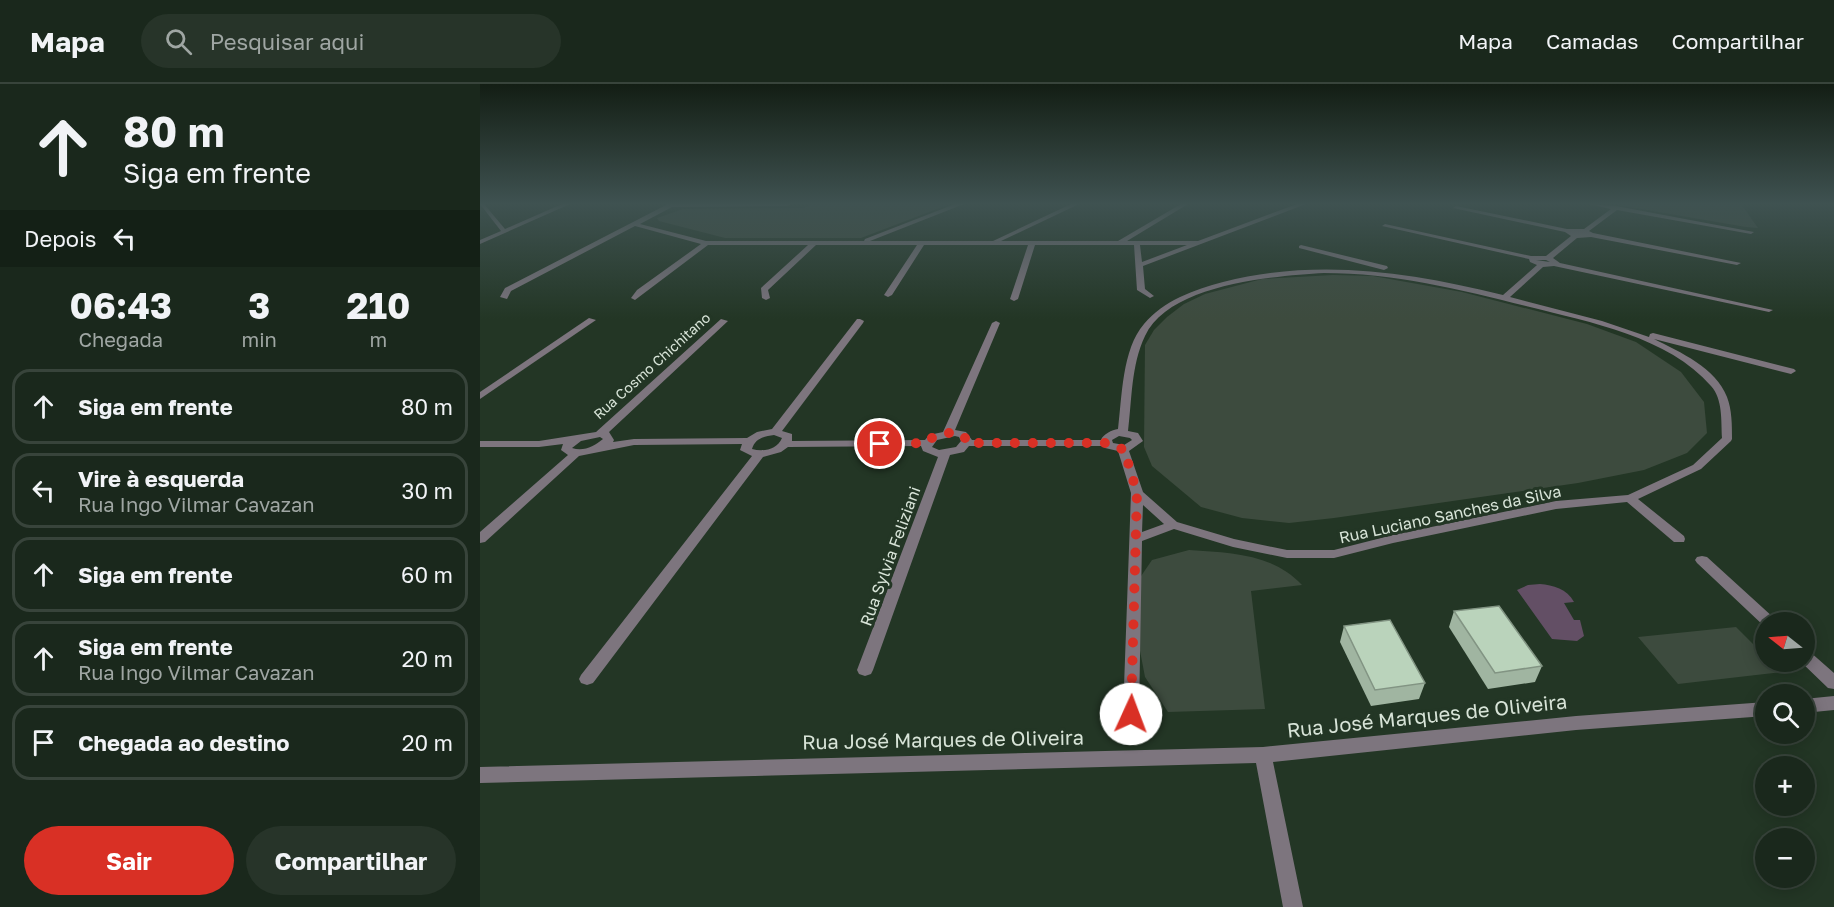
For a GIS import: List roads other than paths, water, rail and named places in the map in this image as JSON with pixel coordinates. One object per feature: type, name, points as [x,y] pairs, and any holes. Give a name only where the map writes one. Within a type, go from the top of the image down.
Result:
[{"type":"street","points":[[504,297],[508,290],[598,242]]},
{"type":"street","points":[[858,244],[862,242]]},
{"type":"street","points":[[1460,242],[1532,258],[1548,258],[1557,262],[1556,264]]},
{"type":"street","points":[[1548,258],[1567,242]]},
{"type":"street","points":[[1635,242],[1737,263]]},
{"type":"street","points":[[635,298],[706,243],[1199,243]]},
{"type":"street","points":[[888,295],[921,243]]},
{"type":"street","points":[[1014,299],[1032,243]]},
{"type":"street","points":[[1137,243],[1141,290],[1150,296]]},
{"type":"street","points":[[1140,265],[1199,243]]},
{"type":"street","points":[[766,297],[764,290],[813,244]]},
{"type":"street","points":[[1301,247],[1435,281]]},
{"type":"street","points":[[1532,258],[1532,261],[1541,265],[1556,264],[1769,310]]},
{"type":"street","points":[[1504,298],[1541,265]]},
{"type":"street","name":"Rua Luciano Sanches da Silva","points":[[1123,432],[1135,351],[1145,327],[1158,313],[1171,303],[1208,289],[1253,277],[1300,272],[1346,271],[1435,281],[1606,324],[1664,347],[1693,365],[1715,385],[1726,404],[1727,439],[1697,467],[1630,498],[1556,505],[1393,538],[1334,554],[1287,554],[1233,543],[1173,525],[1137,493]]},
{"type":"street","points":[[480,396],[592,320]]},
{"type":"street","name":"Rua Cosmo Chichitano","points":[[599,448],[609,440],[605,435],[724,321]]},
{"type":"street","points":[[775,432],[860,321]]},
{"type":"street","points":[[948,433],[996,323]]},
{"type":"street","points":[[1606,324],[1791,371]]},
{"type":"street","points":[[1693,365],[1699,355],[1712,351]]},
{"type":"street","points":[[539,444],[571,452],[634,442],[749,441],[775,432],[788,436],[786,444]]},
{"type":"street","points":[[927,443],[927,449],[931,452],[945,454],[960,450],[966,443],[1106,443],[1114,448],[1124,449],[1138,441],[1134,435],[1123,432],[1108,436],[1106,443]]},
{"type":"street","points":[[749,441],[746,450],[759,454],[774,451],[786,444],[927,443],[933,437],[948,433],[962,434],[966,443]]},
{"type":"street","points":[[480,444],[539,444],[605,435],[634,442]]},
{"type":"street","points":[[571,452],[567,446],[577,439]]},
{"type":"street","points":[[1124,449],[1137,493],[1131,714]]},
{"type":"street","points":[[480,539],[571,452]]},
{"type":"street","points":[[587,679],[759,454]]},
{"type":"street","name":"Rua Sylvia Feliziani","points":[[865,670],[945,454]]},
{"type":"street","points":[[1630,498],[1679,539]]},
{"type":"street","points":[[1136,539],[1173,525]]},
{"type":"street","points":[[1702,560],[1758,612]]},
{"type":"street","points":[[1815,665],[1834,683]]},
{"type":"street","points":[[1815,705],[1834,704]]},
{"type":"street","name":"Rua José Marques de Oliveira","points":[[480,775],[1263,755],[1575,723],[1755,710]]},
{"type":"street","points":[[1263,755],[1293,907]]}]
